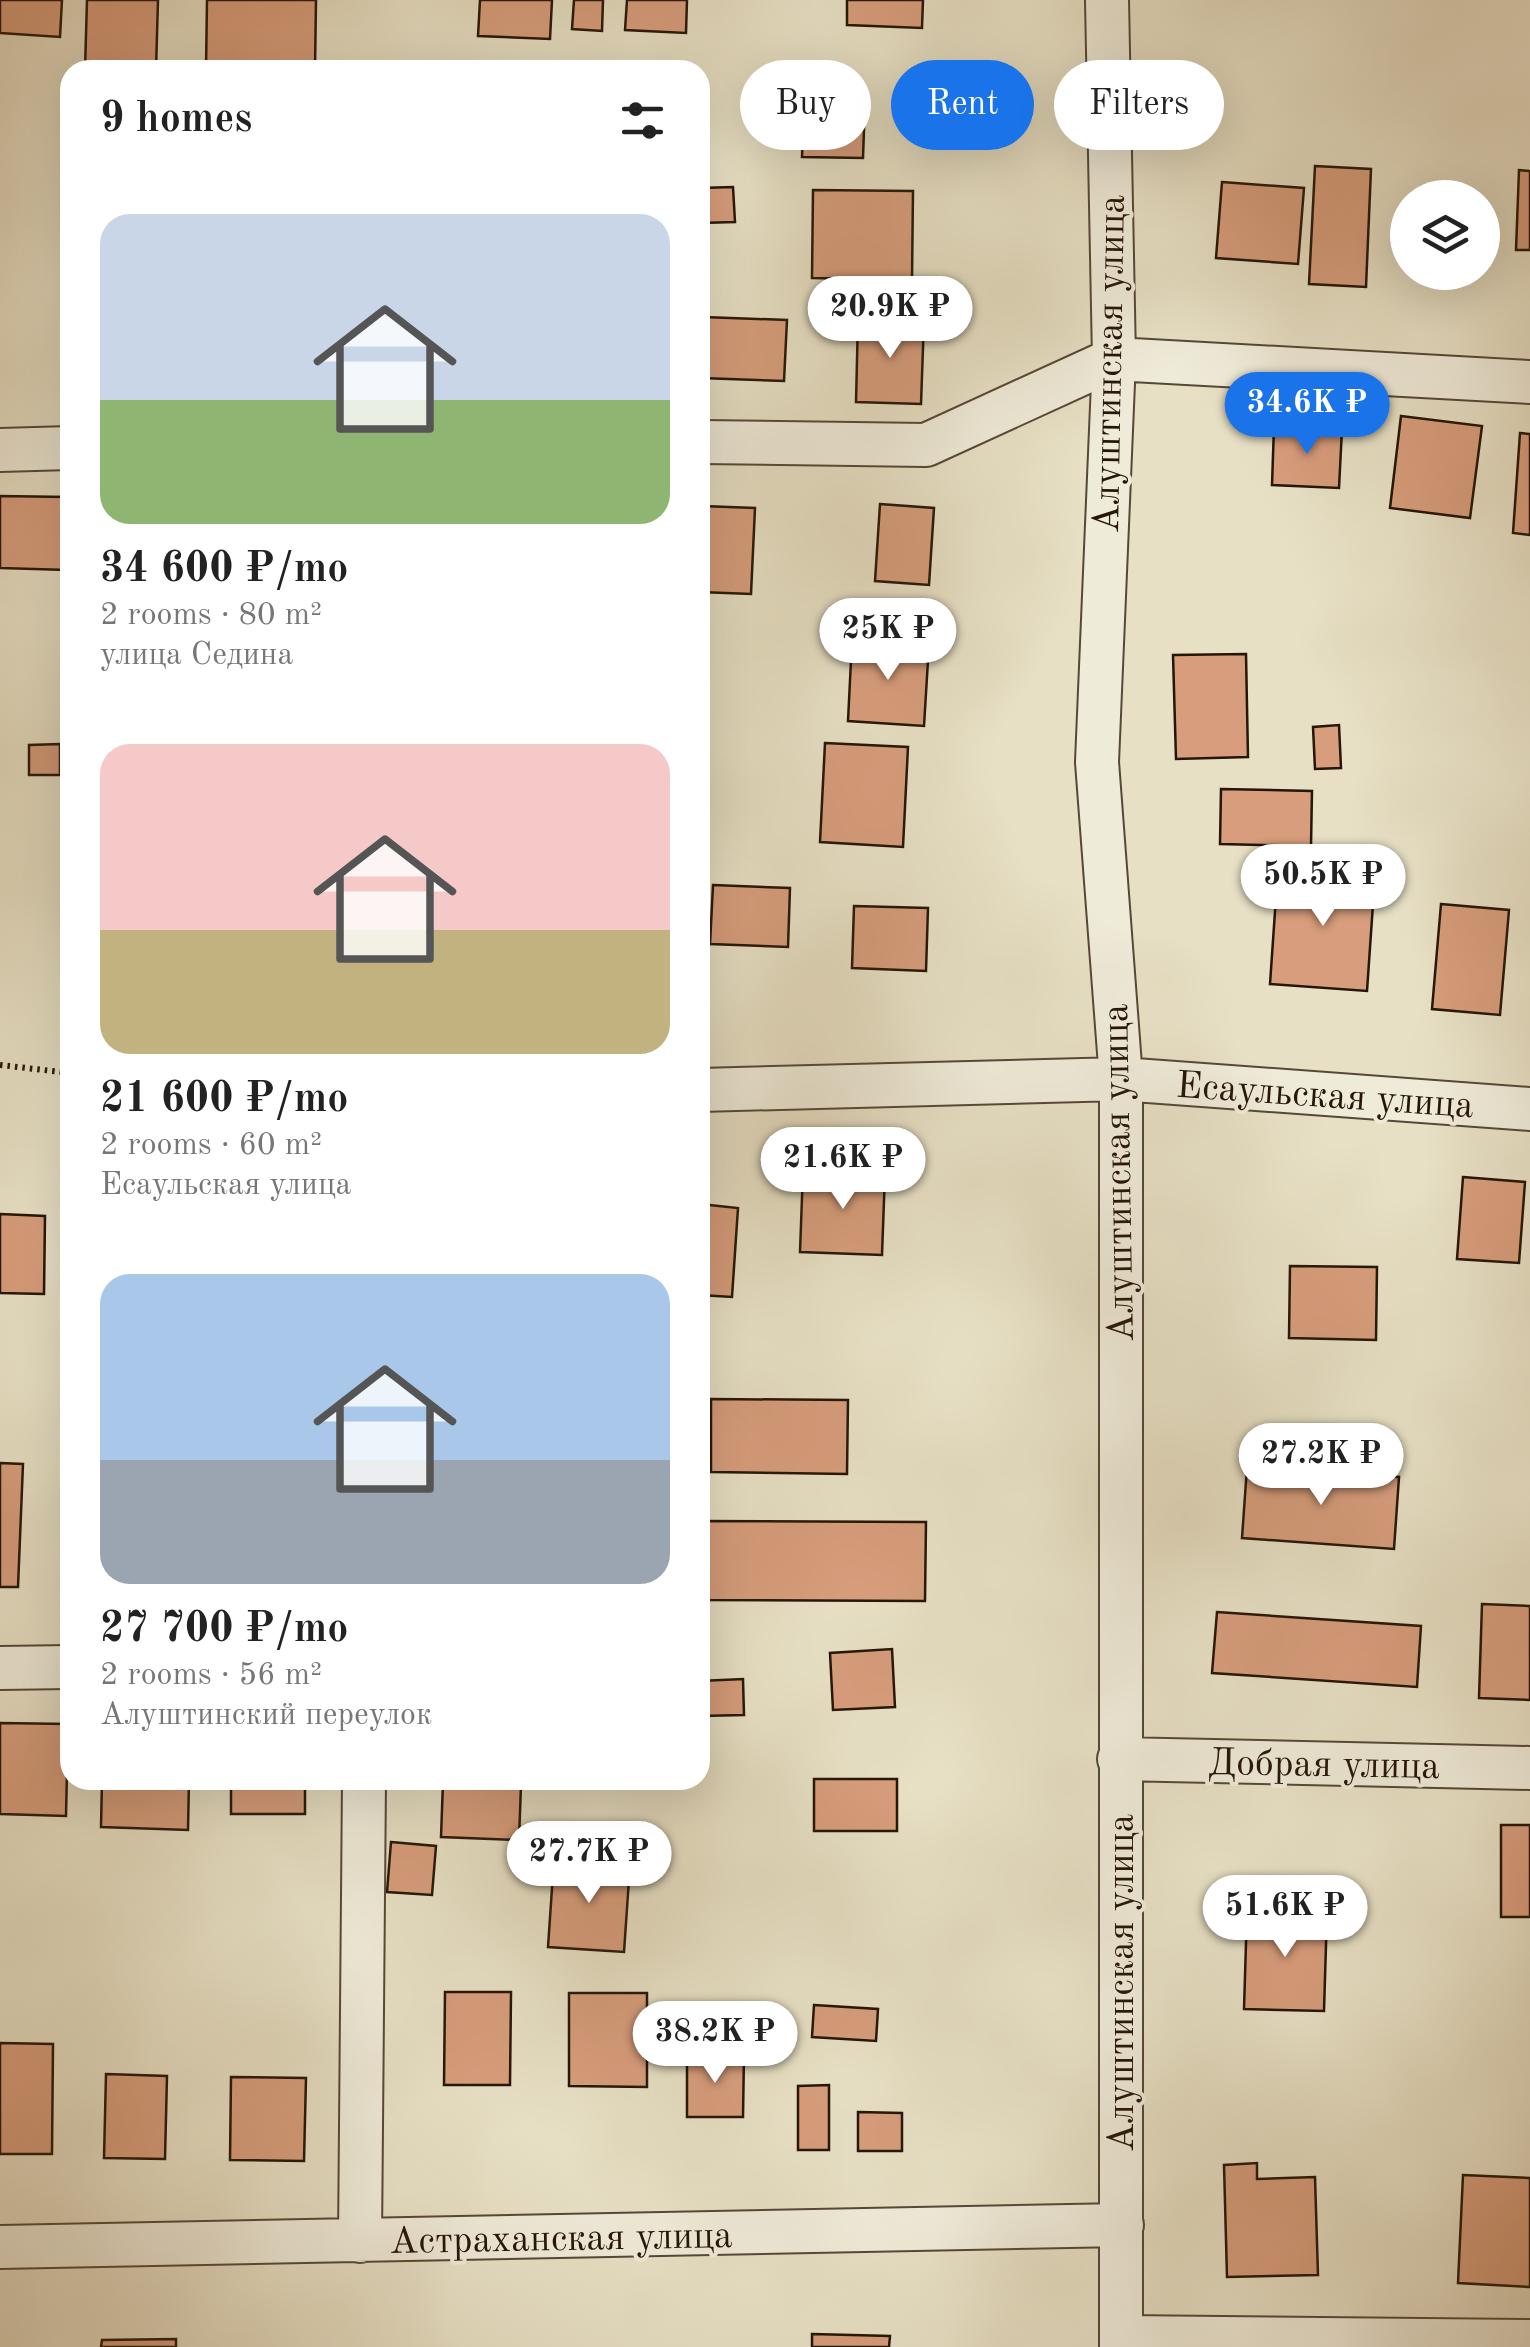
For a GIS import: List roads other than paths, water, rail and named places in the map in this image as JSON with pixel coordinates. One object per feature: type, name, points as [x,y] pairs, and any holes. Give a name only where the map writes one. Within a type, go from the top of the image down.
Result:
[{"type":"street","name":"Алуштинская улица","points":[[1107,0],[1114,359],[1097,762],[1122,1079],[1121,2342]]},
{"type":"street","points":[[710,442],[926,445],[1114,359],[1530,382]]},
{"type":"street","points":[[0,450],[60,448]]},
{"type":"street","name":"Есаульская улица","points":[[710,1090],[1122,1079],[1530,1109]]},
{"type":"street","points":[[0,1668],[60,1667]]},
{"type":"street","name":"Добрая улица","points":[[1119,1758],[1530,1768]]},
{"type":"street","points":[[360,2241],[364,1790]]},
{"type":"street","name":"Астраханская улица","points":[[0,2247],[1122,2226]]},
{"type":"street","points":[[1121,2342],[1530,2341]]}]
